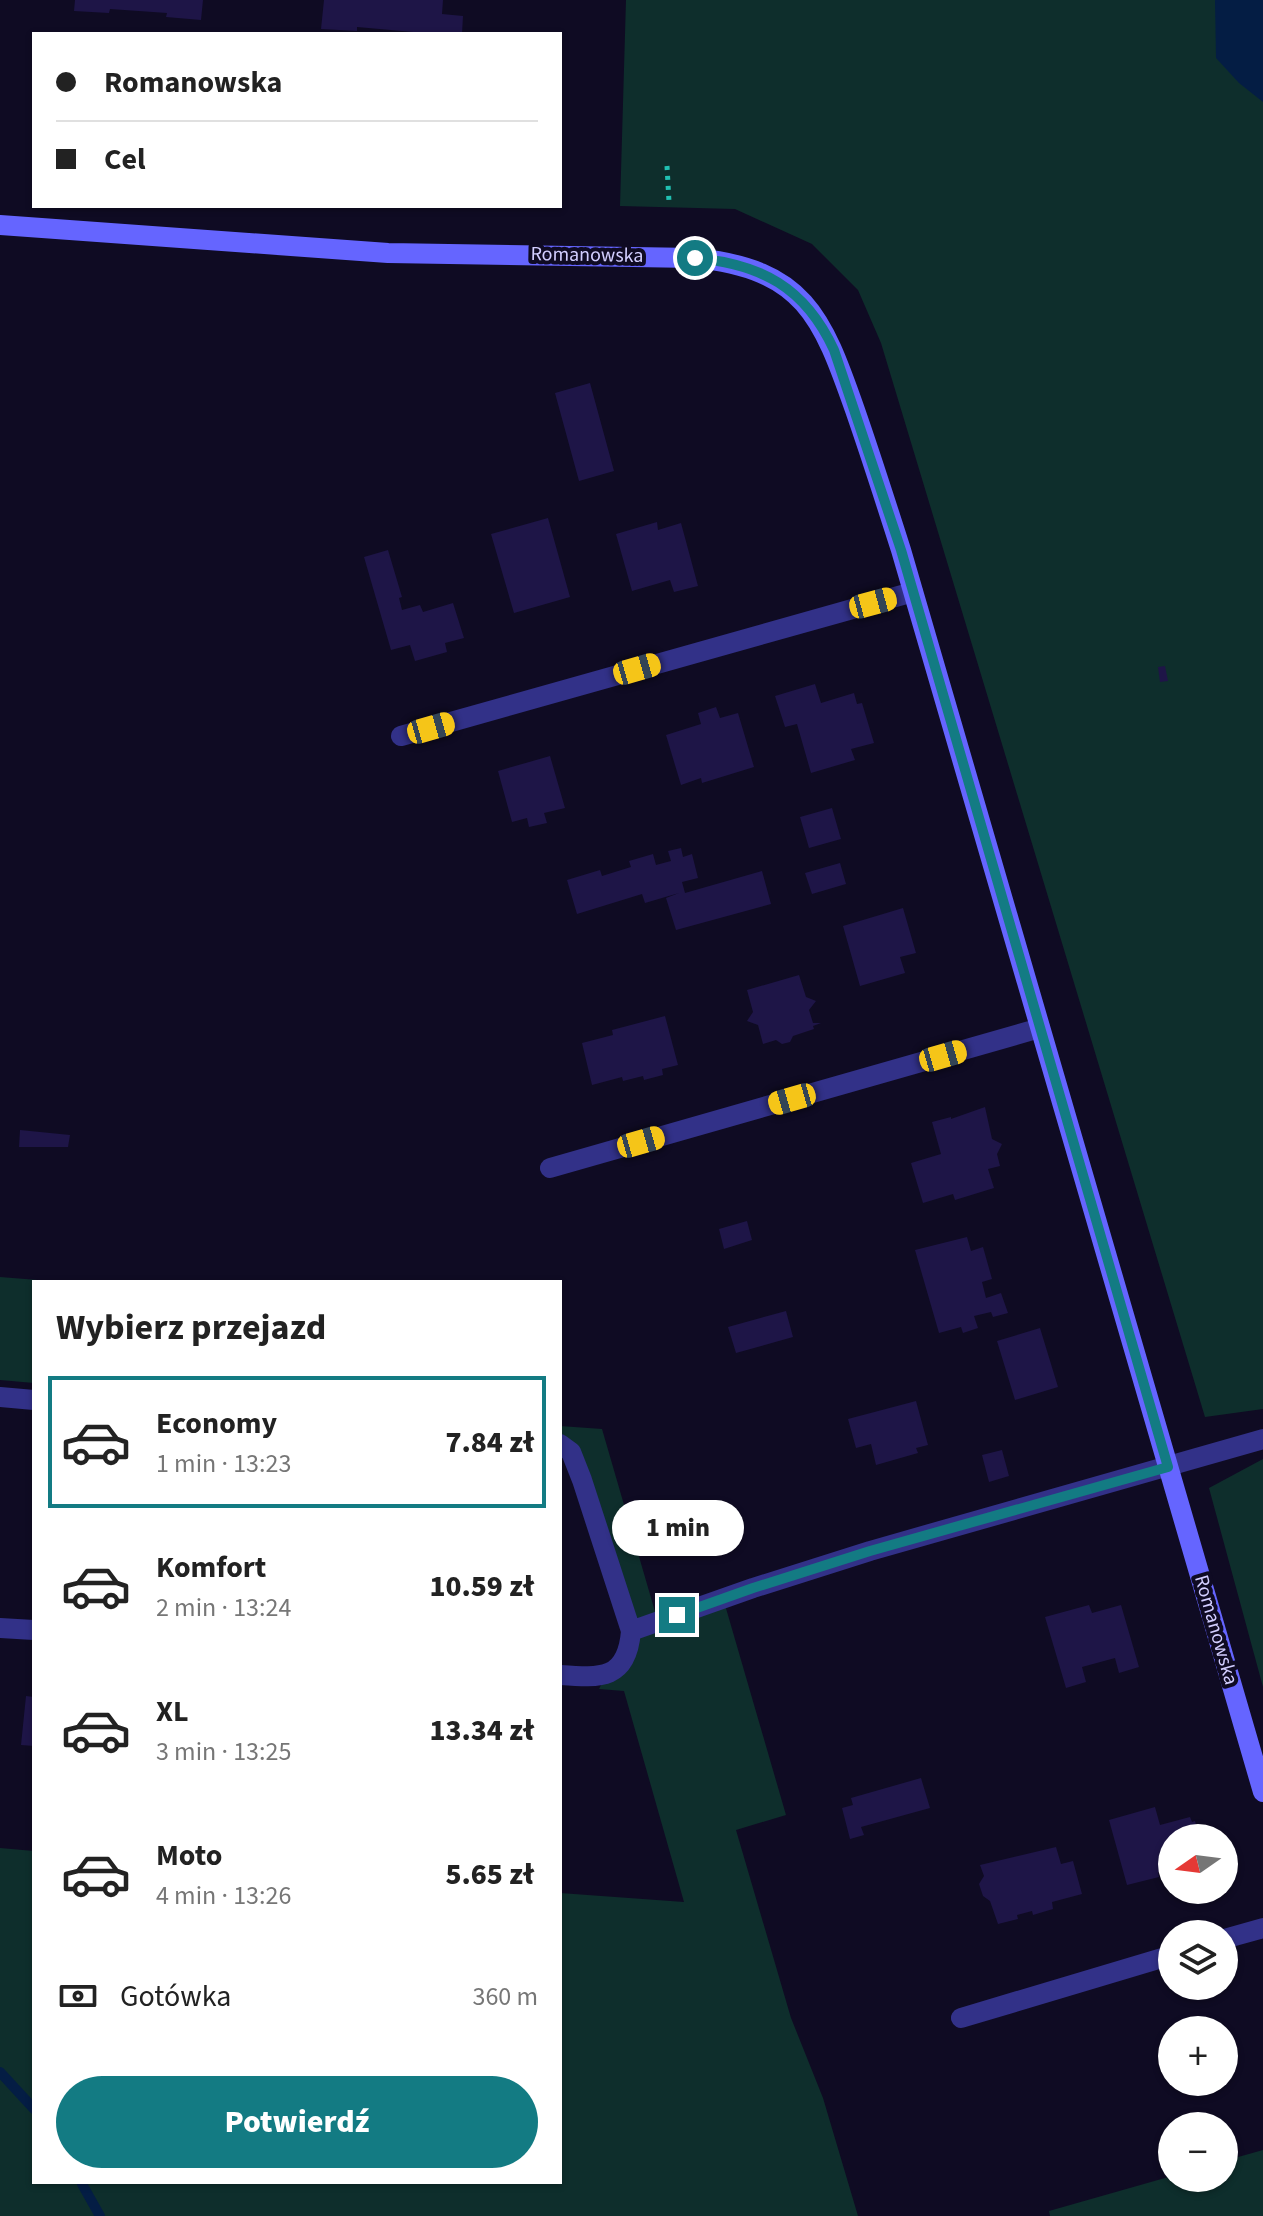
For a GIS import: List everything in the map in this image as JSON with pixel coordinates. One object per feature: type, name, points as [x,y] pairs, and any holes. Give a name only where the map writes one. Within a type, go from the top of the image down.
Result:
[{"type":"street","name":"Romanowska","points":[[0,225],[375,252],[695,258],[731,262],[776,281],[796,296],[819,322],[829,341],[876,470],[913,592],[1263,1792]]},
{"type":"street","points":[[401,736],[913,592]]},
{"type":"street","points":[[550,1168],[1040,1028]]},
{"type":"street","points":[[0,1397],[32,1400]]},
{"type":"street","points":[[631,1631],[870,1551],[1263,1439]]},
{"type":"street","points":[[562,1675],[605,1677],[622,1664],[630,1648],[631,1631],[566,1448]]},
{"type":"street","points":[[0,1628],[32,1630]]},
{"type":"street","points":[[1238,1935],[1263,1928]]},
{"type":"street","points":[[961,2018],[1158,1959]]},
{"type":"path","points":[[667,166],[669,202]]},
{"type":"green space","points":[[626,0],[1263,0],[1263,1409],[1205,1417],[881,343],[858,290],[812,244],[735,209],[620,206]]},
{"type":"green space","points":[[0,1277],[38,1280],[32,1280],[32,1383],[0,1380]]},
{"type":"green space","points":[[562,1426],[602,1429],[658,1622],[723,1598],[786,1815],[736,1830],[791,2018],[823,2098],[858,2216],[0,2216],[0,1848],[32,1851],[32,2184],[562,2184],[562,1893],[684,1902],[624,1691],[599,1689],[605,1677],[630,1648],[562,1450]]},
{"type":"green space","points":[[1263,1459],[1263,1687],[1209,1488]]},
{"type":"green space","points":[[1263,2150],[1263,2216],[1050,2216],[1049,2211],[1158,2180],[1158,2192],[1238,2192],[1238,2157]]},
{"type":"water","points":[[1215,0],[1263,0],[1263,102],[1239,83],[1216,58]]},
{"type":"building","points":[[75,0],[203,0],[201,20],[166,17],[167,13],[110,9],[109,13],[74,11]]},
{"type":"building","points":[[324,0],[443,0],[442,14],[463,16],[462,32],[357,27],[357,31],[321,29]]},
{"type":"building","points":[[590,383],[614,471],[579,481],[555,393]]},
{"type":"building","points":[[548,518],[570,597],[514,613],[491,534]]},
{"type":"building","points":[[657,522],[658,530],[681,523],[698,586],[674,592],[670,580],[632,591],[616,534]]},
{"type":"building","points":[[388,550],[402,597],[399,598],[402,610],[420,605],[423,612],[453,603],[464,638],[445,643],[447,652],[415,661],[410,645],[391,650],[364,557]]},
{"type":"building","points":[[1165,666],[1168,681],[1160,682],[1158,667]]},
{"type":"building","points":[[815,684],[821,703],[854,693],[857,704],[862,703],[874,743],[851,749],[855,760],[811,773],[797,724],[785,727],[775,696]]},
{"type":"building","points":[[716,707],[720,718],[738,713],[754,767],[702,783],[701,778],[681,785],[666,735],[701,724],[698,713]]},
{"type":"building","points":[[550,756],[565,808],[544,813],[547,823],[529,827],[527,818],[512,822],[498,771]]},
{"type":"building","points":[[832,808],[841,839],[809,848],[800,817]]},
{"type":"building","points":[[681,848],[683,857],[692,854],[698,878],[682,882],[685,893],[762,871],[771,904],[676,930],[666,898],[679,893],[645,903],[642,894],[577,914],[567,880],[600,870],[602,876],[631,867],[629,861],[653,854],[656,865],[671,861],[668,851]]},
{"type":"building","points":[[840,863],[846,884],[812,894],[805,873]]},
{"type":"building","points":[[903,908],[916,953],[900,957],[905,973],[860,986],[843,926]]},
{"type":"building","points":[[799,975],[806,997],[816,1001],[809,1010],[813,1023],[821,1023],[813,1026],[814,1029],[793,1036],[790,1042],[782,1044],[776,1040],[763,1044],[758,1025],[747,1021],[753,1012],[747,990]]},
{"type":"building","points":[[665,1016],[678,1065],[662,1069],[663,1075],[644,1080],[643,1076],[623,1081],[622,1077],[592,1085],[582,1043],[613,1035],[612,1030]]},
{"type":"building","points":[[985,1107],[992,1139],[1002,1144],[997,1154],[1000,1166],[988,1169],[994,1188],[955,1200],[953,1194],[923,1203],[911,1163],[941,1154],[932,1122]]},
{"type":"building","points":[[20,1130],[70,1135],[68,1147],[19,1147]]},
{"type":"building","points":[[747,1221],[752,1240],[724,1249],[719,1229]]},
{"type":"building","points":[[967,1237],[971,1251],[983,1247],[992,1279],[982,1282],[986,1298],[1001,1293],[1008,1313],[993,1317],[991,1312],[974,1316],[978,1328],[963,1333],[961,1327],[939,1333],[915,1250]]},
{"type":"building","points":[[786,1311],[793,1337],[736,1353],[728,1327]]},
{"type":"building","points":[[1040,1328],[1058,1387],[1015,1400],[997,1341]]},
{"type":"building","points":[[916,1401],[928,1445],[916,1448],[918,1453],[876,1465],[871,1444],[856,1448],[848,1419]]},
{"type":"building","points":[[1002,1450],[1009,1476],[989,1482],[982,1455]]},
{"type":"building","points":[[1089,1605],[1092,1613],[1121,1605],[1139,1667],[1119,1673],[1115,1658],[1082,1667],[1086,1682],[1066,1688],[1045,1617]]},
{"type":"building","points":[[26,1696],[32,1697],[32,1746],[21,1745]]},
{"type":"building","points":[[921,1778],[930,1808],[861,1827],[864,1835],[850,1839],[842,1808],[853,1805],[851,1798]]},
{"type":"building","points":[[1155,1807],[1160,1824],[1158,1877],[1127,1885],[1109,1820]]},
{"type":"building","points":[[1190,1817],[1192,1822],[1196,1824],[1164,1824]]},
{"type":"building","points":[[1056,1847],[1061,1864],[1073,1861],[1082,1894],[1052,1902],[1053,1909],[1033,1915],[1032,1911],[1017,1915],[1018,1919],[998,1924],[990,1901],[983,1896],[979,1884],[984,1876],[980,1865]]},
{"type":"waterway","points":[[0,2072],[32,2107]]},
{"type":"waterway","points":[[82,2184],[100,2216]]},
{"type":"route","points":[[677,1615],[870,1551],[1168,1467],[901,550],[834,350],[819,322],[796,296],[776,281],[736,264],[695,258]]}]
